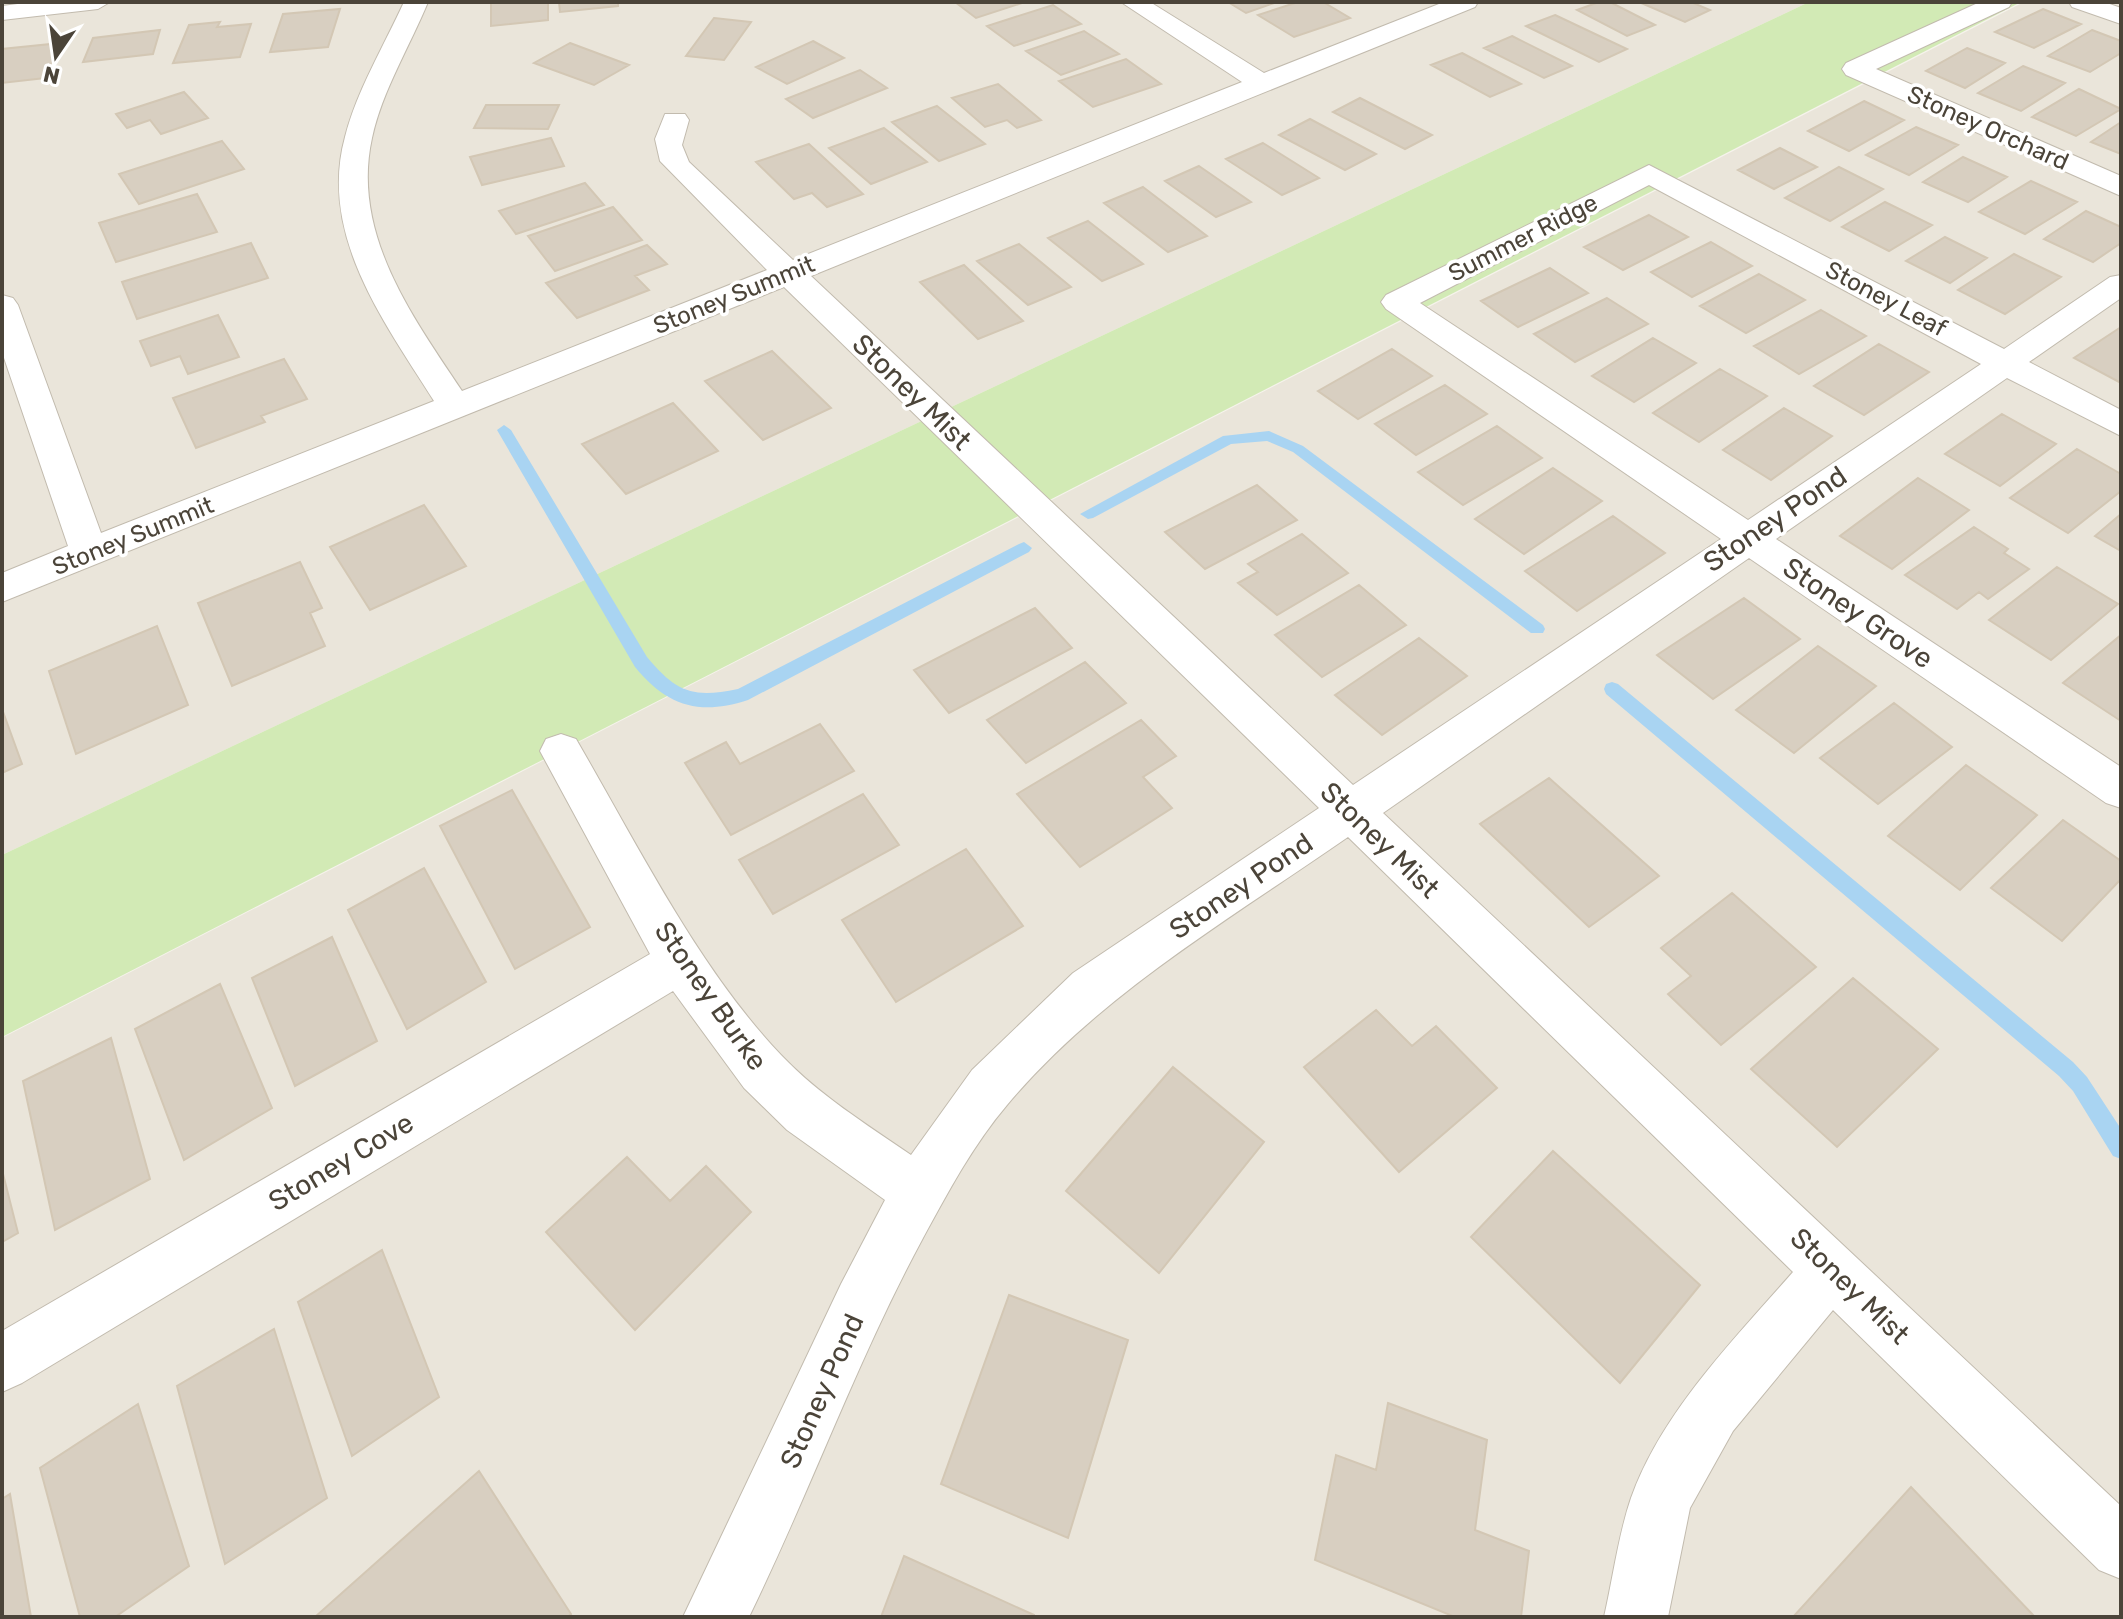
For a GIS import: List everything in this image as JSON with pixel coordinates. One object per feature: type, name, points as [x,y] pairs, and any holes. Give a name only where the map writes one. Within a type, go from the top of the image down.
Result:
[{"type":"street","points":[[2,13],[98,2]]},
{"type":"street","points":[[416,2],[358,139],[354,181],[357,221],[368,261],[389,301],[455,407]]},
{"type":"street","points":[[1133,2],[1262,83]]},
{"type":"street","name":"Stoney Summit","points":[[2,588],[1466,2]]},
{"type":"street","name":"Stoney Orchard","points":[[2000,2],[1855,69],[2121,187]]},
{"type":"street","points":[[2081,2],[2121,17]]},
{"type":"street","name":"Stoney Mist","points":[[675,120],[667,140],[667,152],[679,168],[2121,1548]]},
{"type":"street","name":"Summer Ridge","points":[[1397,302],[1649,174]]},
{"type":"street","name":"Stoney Leaf","points":[[1649,174],[2121,425]]},
{"type":"street","name":"Stoney Pond","points":[[715,1617],[746,1560],[880,1262],[918,1191],[962,1122],[1002,1072],[1090,989],[2121,284]]},
{"type":"street","name":"Stoney Grove","points":[[1397,302],[2121,790]]},
{"type":"street","points":[[2,305],[89,553]]},
{"type":"street","name":"Stoney Burke","points":[[561,751],[680,962],[762,1071],[805,1112],[918,1191]]},
{"type":"street","name":"Stoney Cove","points":[[2,1363],[680,962]]},
{"type":"street","points":[[1636,1617],[1661,1500],[1668,1487],[1712,1410],[1832,1269]]},
{"type":"shaded area","points":[[2,2],[1809,2],[2,855]]},
{"type":"shaded area","points":[[2024,2],[2121,2],[2121,1617],[2,1617],[2,1038]]},
{"type":"green space","points":[[1809,2],[2021,2],[2,1037],[2,855]]},
{"type":"building","points":[[491,2],[548,2],[548,20],[491,26]]},
{"type":"building","points":[[559,2],[618,2],[618,6],[560,12]]},
{"type":"building","points":[[955,2],[1025,2],[976,18]]},
{"type":"building","points":[[1228,2],[1277,2],[1246,13]]},
{"type":"building","points":[[1298,2],[1323,2],[1350,18],[1294,37],[1258,15]]},
{"type":"building","points":[[1599,2],[1610,2],[1655,25],[1627,36],[1577,10]]},
{"type":"building","points":[[1639,2],[1691,2],[1710,10],[1685,22]]},
{"type":"building","points":[[1053,5],[1081,24],[1014,46],[987,26]]},
{"type":"building","points":[[340,9],[328,47],[270,52],[283,14]]},
{"type":"building","points":[[2043,9],[2081,24],[2034,48],[1995,32]]},
{"type":"building","points":[[1555,15],[1627,49],[1599,62],[1526,26]]},
{"type":"building","points":[[714,18],[751,22],[724,60],[686,56]]},
{"type":"building","points":[[220,22],[217,27],[251,24],[240,57],[173,63],[189,25]]},
{"type":"building","points":[[160,30],[153,54],[83,62],[93,38]]},
{"type":"building","points":[[2092,30],[2121,41],[2121,53],[2090,72],[2048,56]]},
{"type":"building","points":[[1084,31],[1119,54],[1061,75],[1026,51]]},
{"type":"building","points":[[1512,36],[1572,66],[1544,78],[1484,48]]},
{"type":"building","points":[[813,41],[844,58],[787,84],[756,67]]},
{"type":"building","points":[[61,43],[45,78],[2,83],[2,49]]},
{"type":"building","points":[[570,43],[629,65],[594,85],[534,63]]},
{"type":"building","points":[[1967,48],[2005,63],[1965,88],[1926,71]]},
{"type":"building","points":[[1462,53],[1521,84],[1490,97],[1431,65]]},
{"type":"building","points":[[1126,59],[1161,84],[1093,107],[1059,81]]},
{"type":"building","points":[[2023,66],[2065,83],[2021,111],[1978,93]]},
{"type":"building","points":[[860,70],[887,88],[813,118],[786,99]]},
{"type":"building","points":[[998,84],[1041,120],[1017,128],[1007,120],[985,127],[952,98]]},
{"type":"building","points":[[2079,89],[2121,109],[2076,136],[2032,117]]},
{"type":"building","points":[[184,92],[208,118],[161,134],[150,120],[127,128],[116,114]]},
{"type":"building","points":[[1360,98],[1432,135],[1405,149],[1333,112]]},
{"type":"building","points":[[1864,101],[1904,120],[1849,151],[1808,131]]},
{"type":"building","points":[[486,105],[559,105],[548,129],[474,128]]},
{"type":"building","points":[[937,106],[985,144],[939,161],[892,122]]},
{"type":"building","points":[[1310,119],[1376,154],[1345,170],[1279,135]]},
{"type":"building","points":[[2121,122],[2121,154],[2091,142]]},
{"type":"building","points":[[1916,127],[1958,145],[1909,175],[1866,155]]},
{"type":"building","points":[[884,128],[927,162],[871,184],[829,148]]},
{"type":"building","points":[[551,138],[564,166],[482,185],[470,157]]},
{"type":"building","points":[[222,141],[244,169],[139,204],[119,174]]},
{"type":"building","points":[[1263,143],[1319,178],[1282,195],[1226,159]]},
{"type":"building","points":[[809,144],[863,194],[827,207],[812,193],[794,199],[756,162]]},
{"type":"building","points":[[1780,148],[1817,167],[1774,189],[1738,170]]},
{"type":"building","points":[[1963,157],[2007,177],[1968,202],[1923,182]]},
{"type":"building","points":[[1199,166],[1251,202],[1216,217],[1165,181]]},
{"type":"building","points":[[1839,167],[1883,189],[1830,221],[1785,198]]},
{"type":"building","points":[[2031,181],[2077,202],[2025,234],[1979,212]]},
{"type":"building","points":[[585,183],[604,205],[516,234],[499,211]]},
{"type":"building","points":[[1143,187],[1207,236],[1168,252],[1104,203]]},
{"type":"building","points":[[197,194],[217,232],[116,262],[99,223]]},
{"type":"building","points":[[1885,202],[1932,225],[1889,251],[1842,227]]},
{"type":"building","points":[[613,207],[642,240],[555,271],[528,236]]},
{"type":"building","points":[[2086,211],[2121,227],[2121,243],[2093,262],[2044,239]]},
{"type":"building","points":[[1649,215],[1688,237],[1623,270],[1584,247]]},
{"type":"building","points":[[1088,221],[1143,264],[1102,281],[1048,238]]},
{"type":"building","points":[[1945,237],[1987,258],[1950,283],[1906,261]]},
{"type":"building","points":[[1711,242],[1752,266],[1692,297],[1651,272]]},
{"type":"building","points":[[251,243],[268,278],[137,319],[122,282]]},
{"type":"building","points":[[1019,244],[1071,287],[1028,305],[977,261]]},
{"type":"building","points":[[647,245],[667,264],[635,276],[649,290],[577,318],[546,283]]},
{"type":"building","points":[[2014,254],[2061,277],[2005,314],[1958,290]]},
{"type":"building","points":[[964,265],[1023,321],[978,339],[920,282]]},
{"type":"building","points":[[1550,268],[1588,293],[1518,327],[1481,301]]},
{"type":"building","points":[[1759,274],[1805,300],[1746,333],[1700,306]]},
{"type":"building","points":[[1607,298],[1648,324],[1575,362],[1534,334]]},
{"type":"building","points":[[1821,310],[1866,336],[1799,374],[1754,346]]},
{"type":"building","points":[[218,315],[239,357],[188,374],[180,356],[151,366],[140,341]]},
{"type":"building","points":[[2121,327],[2121,383],[2074,358]]},
{"type":"building","points":[[1653,338],[1696,363],[1634,402],[1592,376]]},
{"type":"building","points":[[1879,344],[1929,372],[1864,415],[1814,386]]},
{"type":"building","points":[[1392,349],[1432,376],[1358,419],[1318,391]]},
{"type":"building","points":[[772,351],[831,408],[763,440],[705,381]]},
{"type":"building","points":[[284,359],[307,399],[261,416],[265,422],[196,448],[173,398]]},
{"type":"building","points":[[1720,369],[1767,396],[1699,442],[1653,413]]},
{"type":"building","points":[[1445,385],[1487,414],[1416,455],[1375,424]]},
{"type":"building","points":[[673,403],[718,451],[626,494],[582,444]]},
{"type":"building","points":[[1784,408],[1832,436],[1771,480],[1723,450]]},
{"type":"building","points":[[2002,414],[2056,444],[2000,486],[1945,454]]},
{"type":"building","points":[[1497,426],[1542,458],[1463,505],[1418,472]]},
{"type":"building","points":[[2077,449],[2121,474],[2121,491],[2068,533],[2010,498]]},
{"type":"building","points":[[1553,468],[1602,501],[1524,554],[1475,519]]},
{"type":"building","points":[[1918,478],[1969,510],[1892,569],[1840,536]]},
{"type":"building","points":[[1257,485],[1297,520],[1205,569],[1165,532]]},
{"type":"building","points":[[424,505],[466,566],[370,610],[330,547]]},
{"type":"building","points":[[2121,514],[2121,551],[2095,536]]},
{"type":"building","points":[[1613,516],[1665,553],[1577,611],[1525,571]]},
{"type":"building","points":[[1974,527],[2008,549],[2004,553],[2029,569],[1988,599],[1979,592],[1957,609],[1905,575]]},
{"type":"building","points":[[1302,534],[1348,573],[1277,615],[1238,583],[1258,572],[1248,564]]},
{"type":"building","points":[[300,562],[322,608],[310,613],[325,646],[232,686],[198,603]]},
{"type":"building","points":[[2057,567],[2118,604],[2051,660],[1989,620]]},
{"type":"building","points":[[1359,585],[1406,625],[1322,677],[1275,635]]},
{"type":"building","points":[[1744,598],[1800,639],[1713,699],[1657,655]]},
{"type":"building","points":[[1035,608],[1072,648],[949,713],[914,670]]},
{"type":"building","points":[[157,626],[188,705],[76,754],[49,671]]},
{"type":"building","points":[[2121,635],[2121,721],[2063,683]]},
{"type":"building","points":[[1419,638],[1467,676],[1382,735],[1335,695]]},
{"type":"building","points":[[1818,646],[1876,686],[1794,753],[1736,710]]},
{"type":"building","points":[[1085,662],[1126,703],[1026,763],[987,720]]},
{"type":"building","points":[[1894,703],[1952,747],[1878,804],[1820,758]]},
{"type":"building","points":[[2,709],[22,764],[2,773]]},
{"type":"building","points":[[1141,720],[1176,756],[1143,777],[1172,808],[1080,867],[1017,794]]},
{"type":"building","points":[[820,724],[854,771],[731,835],[685,763],[726,742],[740,764]]},
{"type":"building","points":[[1966,765],[2037,815],[1960,890],[1888,836]]},
{"type":"building","points":[[1549,778],[1659,876],[1589,927],[1480,824]]},
{"type":"building","points":[[512,790],[590,927],[515,969],[440,826]]},
{"type":"building","points":[[863,794],[899,845],[773,914],[739,860]]},
{"type":"building","points":[[2063,820],[2121,861],[2121,879],[2062,941],[1991,888]]},
{"type":"building","points":[[966,849],[1023,926],[896,1002],[842,920]]},
{"type":"building","points":[[424,868],[486,982],[407,1029],[348,910]]},
{"type":"building","points":[[1732,893],[1816,967],[1721,1045],[1668,994],[1691,976],[1661,948]]},
{"type":"building","points":[[332,937],[377,1041],[295,1086],[252,978]]},
{"type":"building","points":[[1853,978],[1938,1049],[1837,1147],[1751,1069]]},
{"type":"building","points":[[220,984],[272,1108],[184,1160],[135,1029]]},
{"type":"building","points":[[1376,1010],[1412,1046],[1436,1026],[1497,1088],[1399,1172],[1304,1067]]},
{"type":"building","points":[[111,1038],[150,1179],[55,1230],[23,1081]]},
{"type":"building","points":[[1173,1067],[1264,1142],[1159,1273],[1066,1191]]},
{"type":"building","points":[[1553,1151],[1700,1285],[1620,1383],[1471,1237]]},
{"type":"building","points":[[627,1157],[670,1201],[706,1166],[751,1212],[635,1330],[546,1232]]},
{"type":"building","points":[[2,1170],[18,1233],[2,1242]]},
{"type":"building","points":[[382,1250],[439,1397],[352,1456],[298,1302]]},
{"type":"building","points":[[1009,1295],[1128,1340],[1068,1538],[941,1484]]},
{"type":"building","points":[[274,1329],[327,1498],[225,1564],[177,1386]]},
{"type":"building","points":[[1388,1403],[1487,1440],[1475,1530],[1529,1551],[1521,1617],[1455,1617],[1315,1560],[1336,1455],[1376,1470]]},
{"type":"building","points":[[138,1404],[189,1566],[115,1617],[80,1617],[40,1468]]},
{"type":"building","points":[[479,1471],[571,1614],[568,1617],[315,1617]]},
{"type":"building","points":[[1911,1487],[2035,1617],[1793,1617]]},
{"type":"building","points":[[10,1494],[31,1617],[2,1617],[2,1499]]},
{"type":"building","points":[[904,1556],[1034,1615],[1034,1617],[881,1617]]},
{"type":"waterway","points":[[504,430],[641,662],[663,686],[684,698],[709,700],[742,695],[1024,548]]},
{"type":"waterway","points":[[1088,514],[1228,439],[1269,436],[1298,449],[1537,629]]},
{"type":"waterway","points":[[1612,689],[2066,1069],[2080,1084],[2121,1148]]}]
